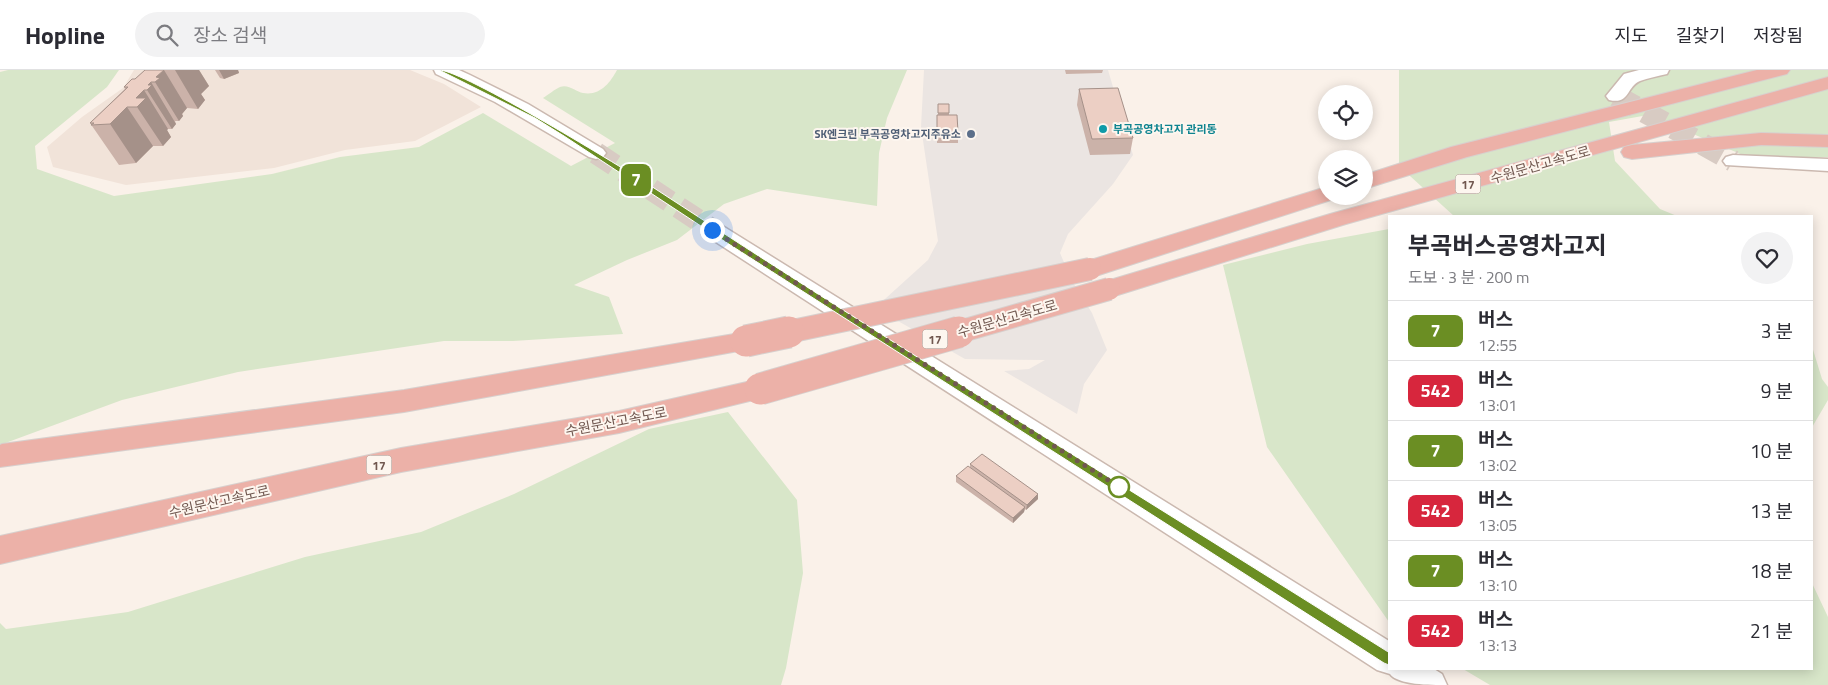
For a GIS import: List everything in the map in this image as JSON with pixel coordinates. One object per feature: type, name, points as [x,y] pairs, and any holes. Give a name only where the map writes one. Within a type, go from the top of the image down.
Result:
[{"type":"highway","name":"17","points":[[1373,179],[1459,152],[1780,70]]},
{"type":"highway","name":"수원문산고속도로","points":[[0,550],[400,460],[619,422],[760,389],[1109,288],[1338,219],[1828,83]]},
{"type":"highway","points":[[1508,173],[1648,150],[1761,139],[1828,141]]},
{"type":"highway","name":"수원문산고속도로","points":[[2,456],[404,401],[746,341],[1090,269],[1318,197]]},
{"type":"street","points":[[443,70],[538,116],[596,153]]},
{"type":"street","points":[[1616,96],[1631,78],[1660,70]]},
{"type":"street","points":[[1733,162],[1828,165]]},
{"type":"street","points":[[712,230],[1388,658]]},
{"type":"street","points":[[1406,670],[1430,685]]},
{"type":"shaded area","points":[[134,70],[410,70],[444,84],[481,107],[415,141],[345,150],[274,168],[126,185],[53,167],[47,147],[82,117],[123,88]]},
{"type":"shaded area","points":[[924,70],[1108,70],[1133,155],[1113,184],[1068,234],[1060,253],[1072,281],[1092,313],[1107,350],[1084,384],[1077,414],[1004,371],[1029,369],[1045,360],[965,359],[875,308],[928,260],[938,241],[921,127]]},
{"type":"green space","points":[[8,70],[119,70],[107,87],[35,146],[37,169],[114,196],[272,174],[340,157],[419,147],[483,113],[571,166],[615,143],[543,98],[563,86],[583,93],[594,92],[604,88],[617,70],[907,70],[887,118],[879,153],[877,206],[767,189],[724,204],[677,240],[627,260],[574,285],[609,297],[623,334],[513,341],[444,341],[238,372],[122,400],[0,445],[0,72]]},
{"type":"green space","points":[[1399,70],[1828,70],[1828,157],[1750,158],[1648,115],[1609,122],[1615,161],[1660,209],[1675,215],[1453,215],[1399,166]]},
{"type":"green space","points":[[1388,229],[1388,621],[1267,447],[1223,265],[1307,244]]},
{"type":"green space","points":[[1813,350],[1822,379],[1828,387],[1828,400],[1813,426]]},
{"type":"green space","points":[[728,412],[797,500],[803,573],[786,668],[781,685],[0,685],[0,623],[6,629],[128,612],[305,557],[421,532],[514,494],[649,429]]},
{"type":"green space","points":[[1813,585],[1828,617],[1828,685],[1490,685],[1465,670],[1813,670]]},
{"type":"building","points":[[145,70],[164,70],[156,77],[160,78],[155,82],[151,82],[148,85],[152,85],[136,98],[146,98],[137,107],[127,107],[110,124],[91,125],[94,123],[90,123],[128,87],[124,87]]},
{"type":"building","points":[[1118,88],[1133,138],[1092,139],[1079,89]]},
{"type":"building","points":[[938,104],[949,104],[949,113],[938,113]]},
{"type":"building","points":[[937,115],[957,115],[958,132],[937,132]]},
{"type":"building","points":[[982,454],[1038,494],[1027,505],[970,464]]},
{"type":"building","points":[[968,466],[1025,507],[1013,518],[956,476]]},
{"type":"tunnel","points":[[1616,96],[1733,161]]},
{"type":"tunnel","points":[[596,153],[713,230]]},
{"type":"bus line","name":"7","points":[[443,70],[538,116],[567,134],[712,230],[1388,658]]},
{"type":"place","name":"부곡공영차고지 관리동","points":[[1103,129]]},
{"type":"place","name":"SK엔크린 부곡공영차고지주유소","points":[[971,134]]},
{"type":"route","points":[[712,230],[1119,487]]}]
